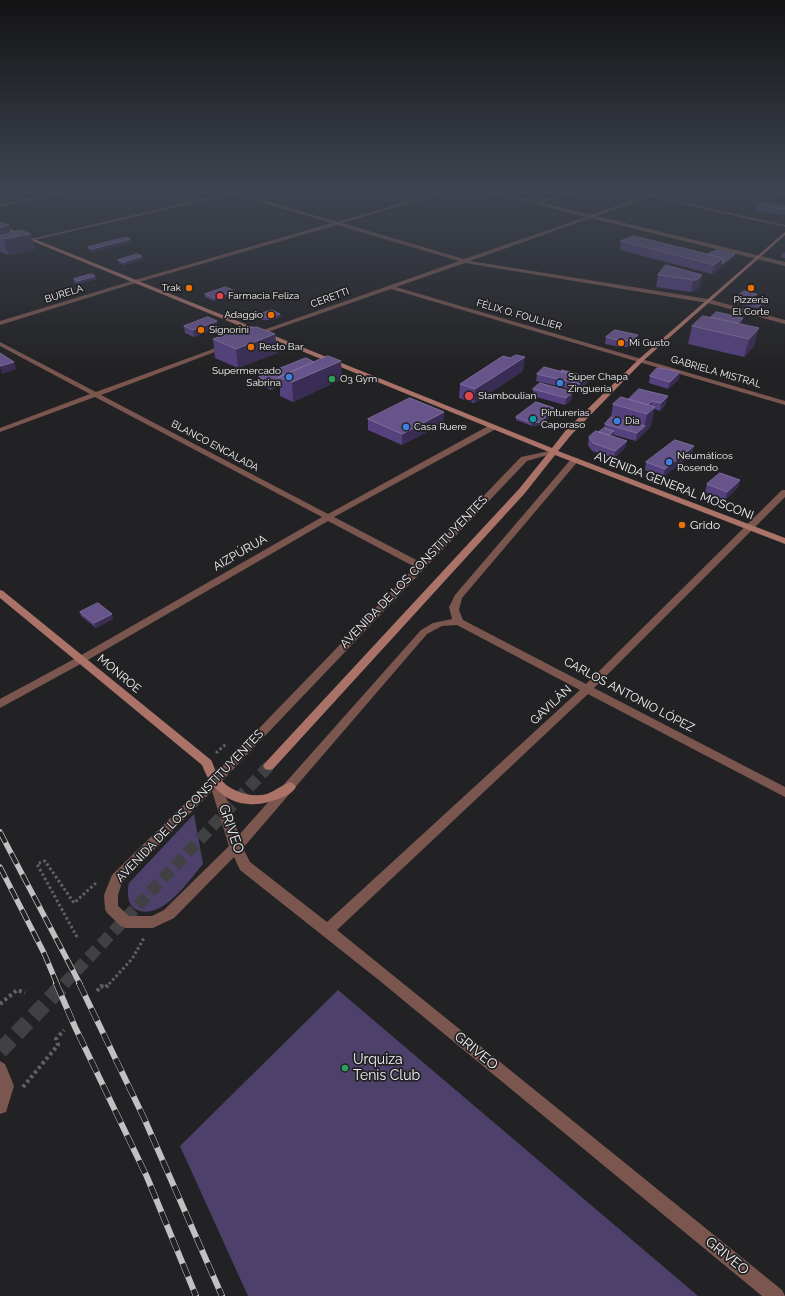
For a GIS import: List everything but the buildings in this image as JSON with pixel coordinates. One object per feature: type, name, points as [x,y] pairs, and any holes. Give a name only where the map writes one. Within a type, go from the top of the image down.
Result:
[{"type":"main road","name":"AVENIDA GENERAL MOSCONI","points":[[59,249],[554,452],[785,541]]},
{"type":"main road","name":"AVENIDA DE LOS CONSTITUYENTES","points":[[269,766],[522,491],[569,432],[641,360],[767,249]]},
{"type":"main road","name":"MONROE","points":[[0,593],[207,763],[215,781]]},
{"type":"main road","points":[[215,781],[226,791],[239,798],[257,800],[273,797],[290,786]]},
{"type":"street","name":"BURELA","points":[[0,323],[246,249]]},
{"type":"street","points":[[425,249],[464,261],[708,301],[785,322]]},
{"type":"street","name":"CERETTI","points":[[245,339],[497,249]]},
{"type":"street","points":[[723,249],[785,264]]},
{"type":"street","name":"FÉLIX O. FOULLIER","points":[[391,287],[641,360]]},
{"type":"street","name":"BLANCO ENCALADA","points":[[0,344],[420,566]]},
{"type":"street","points":[[0,430],[230,344]]},
{"type":"street","name":"GABRIELA MISTRAL","points":[[641,360],[785,403]]},
{"type":"street","name":"AIZPÚRUA","points":[[0,704],[82,660],[328,517],[493,427]]},
{"type":"street","name":"AVENIDA DE LOS CONSTITUYENTES","points":[[459,622],[444,622],[434,625],[424,632],[236,847],[169,914],[153,922],[126,922],[112,909],[111,894],[117,879],[215,781],[524,459],[554,452]]},
{"type":"street","points":[[459,622],[454,614],[453,604],[458,597],[575,460]]},
{"type":"street","name":"GAVILÁN","points":[[328,930],[588,688],[785,492]]},
{"type":"street","name":"CARLOS ANTONIO LÓPEZ","points":[[459,622],[785,792]]},
{"type":"street","name":"GRIVEO","points":[[215,781],[236,847],[245,866],[328,930],[776,1296]]},
{"type":"street","points":[[0,1069],[6,1086],[0,1106]]},
{"type":"path","points":[[207,763],[227,743]]},
{"type":"path","points":[[77,938],[38,864],[45,861],[74,903],[103,876]]},
{"type":"path","points":[[97,991],[101,986],[105,988],[132,959],[153,922]]},
{"type":"path","points":[[0,1004],[17,990],[25,993]]},
{"type":"path","points":[[44,1062],[58,1045],[56,1039],[64,1030]]},
{"type":"shaded area","points":[[194,814],[203,864],[174,898],[164,905],[155,910],[145,912],[135,909],[129,901],[129,883]]},
{"type":"shaded area","name":"Urquiza Tenis Club","points":[[338,990],[698,1296],[248,1296],[180,1146]]},
{"type":"tunnel","points":[[64,984],[269,766]]},
{"type":"tunnel","points":[[0,1051],[65,983]]},
{"type":"railway","points":[[0,832],[80,984]]},
{"type":"railway","points":[[0,867],[44,953],[57,984]]},
{"type":"railway","points":[[56,983],[75,1027],[147,1177],[196,1296]]},
{"type":"railway","points":[[79,983],[144,1118],[222,1296]]},
{"type":"place","name":"Trak","points":[[189,288]]},
{"type":"place","name":"Pizzería El Corte","points":[[751,288]]},
{"type":"place","name":"Farmacia Feliza","points":[[220,296]]},
{"type":"place","name":"Adaggio","points":[[271,315]]},
{"type":"place","name":"Signorini","points":[[201,330]]},
{"type":"place","name":"Mi Gusto","points":[[621,343]]},
{"type":"place","name":"Resto Bar","points":[[251,347]]},
{"type":"place","name":"Supermercado Sabrina","points":[[289,377]]},
{"type":"place","name":"O3 Gym","points":[[332,379]]},
{"type":"place","name":"Super Chapa Zingueria","points":[[560,383]]},
{"type":"place","name":"Stamboulian","points":[[469,396]]},
{"type":"place","name":"Pinturerías Caporaso","points":[[533,419]]},
{"type":"place","name":"Dia","points":[[617,421]]},
{"type":"place","name":"Casa Ruere","points":[[406,427]]},
{"type":"place","name":"Neumáticos Rosendo","points":[[669,462]]},
{"type":"place","name":"Grido","points":[[682,525]]},
{"type":"place","name":"Urquiza Tenis Club","points":[[345,1068]]}]
